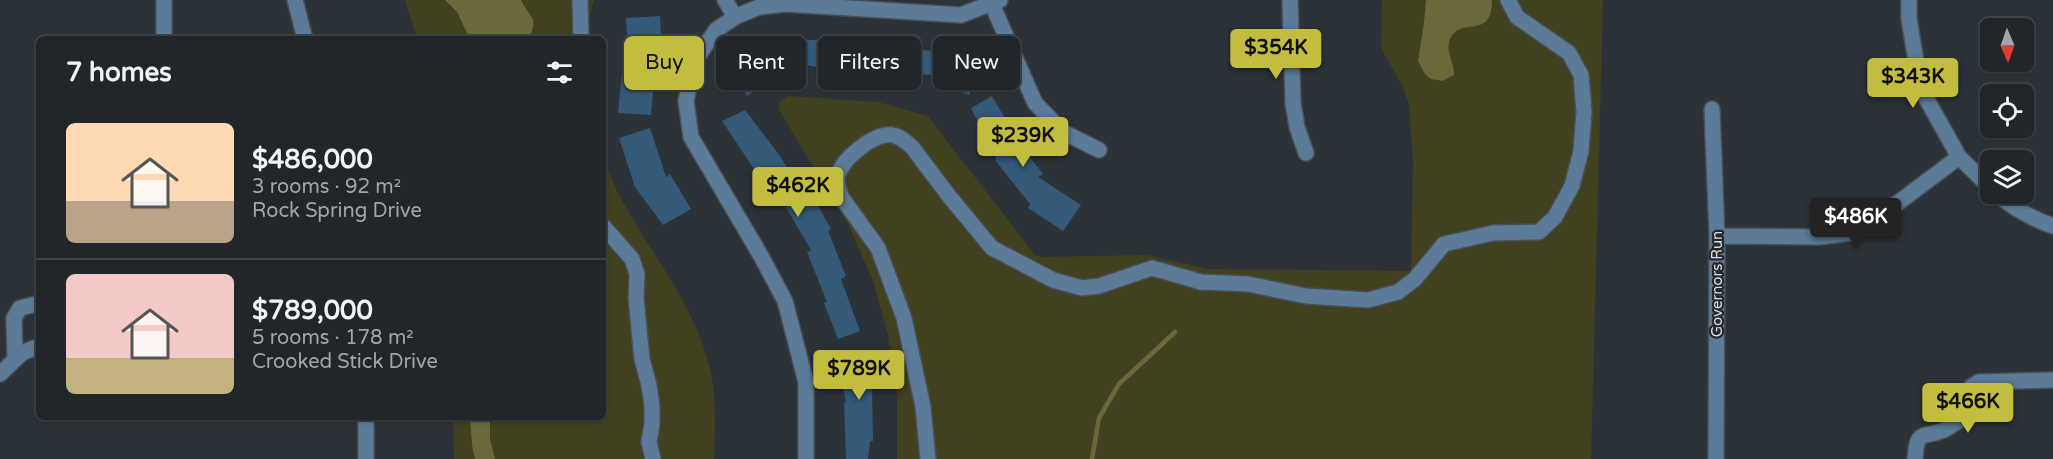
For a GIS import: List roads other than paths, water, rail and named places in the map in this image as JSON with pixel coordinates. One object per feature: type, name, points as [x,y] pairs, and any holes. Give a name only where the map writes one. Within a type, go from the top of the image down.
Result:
[{"type":"street","points":[[164,0],[164,36]]},
{"type":"street","points":[[295,0],[304,36]]},
{"type":"street","points":[[580,0],[580,36]]},
{"type":"street","points":[[725,0],[735,17]]},
{"type":"street","points":[[1290,0],[1293,103],[1297,127],[1306,153]]},
{"type":"street","points":[[928,459],[923,406],[904,318],[878,248],[842,198],[839,190],[839,174],[843,164],[857,150],[885,136],[891,135],[905,141],[992,248],[1053,280],[1082,288],[1099,286],[1152,268],[1201,282],[1248,284],[1306,296],[1368,300],[1398,292],[1415,279],[1444,244],[1493,233],[1539,232],[1555,217],[1572,186],[1581,151],[1584,112],[1581,75],[1569,53],[1517,17],[1508,0]]},
{"type":"street","points":[[1909,0],[1909,20],[1921,86],[1959,157],[1980,177]]},
{"type":"street","points":[[806,459],[806,382],[785,301],[691,137],[686,100],[694,62],[716,30],[735,17],[759,7],[785,4],[961,15],[996,2],[1035,103],[1063,132],[1099,150]]},
{"type":"street","name":"Governors Run","points":[[1712,109],[1718,236],[1716,459]]},
{"type":"street","points":[[1718,236],[1819,237],[1851,233],[1875,220],[1959,157]]},
{"type":"street","points":[[2010,204],[2044,224],[2053,226]]},
{"type":"street","points":[[606,229],[632,259],[637,274],[636,298],[642,359],[652,406],[649,442],[653,459]]},
{"type":"street","points":[[15,360],[14,318],[20,308],[36,304]]},
{"type":"street","points":[[0,374],[22,353],[36,347]]},
{"type":"street","points":[[1915,459],[1917,440],[1923,434],[1943,430],[1965,417],[1971,387],[1979,382],[2053,380]]},
{"type":"street","points":[[366,420],[366,459]]},
{"type":"waterway","points":[[1092,459],[1099,418],[1119,384],[1175,332]]}]
